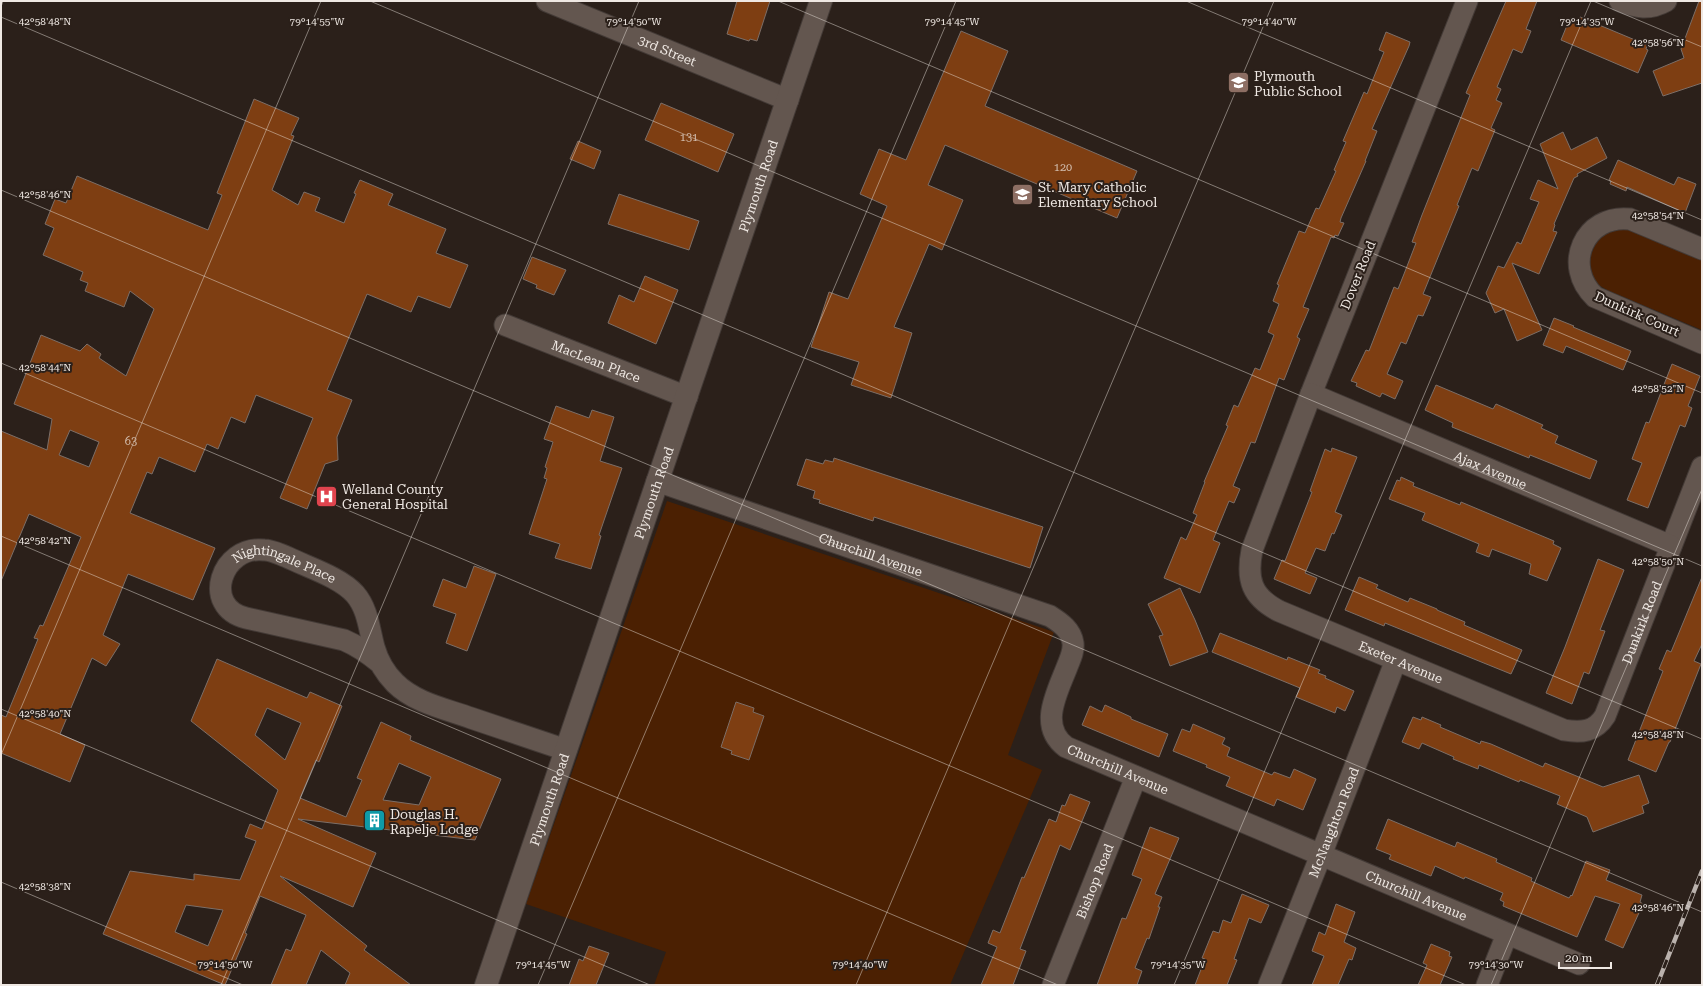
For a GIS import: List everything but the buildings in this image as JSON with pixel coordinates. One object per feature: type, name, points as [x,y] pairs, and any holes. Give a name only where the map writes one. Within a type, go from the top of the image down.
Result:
[{"type":"street","name":"3rd Street","points":[[547,1],[788,100]]},
{"type":"street","name":"Plymouth Road","points":[[486,985],[822,1]]},
{"type":"street","name":"Dover Road","points":[[1252,550],[1310,394],[1467,1]]},
{"type":"street","points":[[1620,1],[1630,5],[1643,7],[1655,6],[1666,1]]},
{"type":"street","name":"Dunkirk Court","points":[[1702,249],[1630,219],[1619,219],[1607,222],[1592,232],[1583,245],[1579,260],[1582,279],[1585,286],[1595,297],[1702,343]]},
{"type":"street","name":"MacLean Place","points":[[505,325],[687,397]]},
{"type":"street","name":"Ajax Avenue","points":[[1310,394],[1671,546]]},
{"type":"street","name":"Dunkirk Road","points":[[1592,729],[1605,716],[1702,467]]},
{"type":"street","name":"Churchill Avenue","points":[[658,481],[1044,613],[1057,620],[1068,630],[1073,643],[1073,651],[1052,711],[1051,724],[1055,736],[1059,742],[1076,752],[1579,964]]},
{"type":"street","name":"Nightingale Place","points":[[380,663],[374,649],[365,609],[356,594],[343,583],[269,550],[249,551],[237,556],[228,565],[222,578],[221,593],[228,608],[236,615],[344,640],[357,645],[380,663],[396,684],[407,693],[419,699],[566,750]]},
{"type":"street","name":"Exeter Avenue","points":[[1252,550],[1249,564],[1250,579],[1255,593],[1267,605],[1564,730],[1579,733],[1592,729]]},
{"type":"street","name":"McNaughton Road","points":[[1269,985],[1396,660]]},
{"type":"street","name":"Bishop Road","points":[[1054,985],[1136,777]]},
{"type":"street","points":[[1487,985],[1507,934]]},
{"type":"shaded area","points":[[1618,227],[1630,230],[1702,260],[1702,330],[1607,290],[1592,281],[1588,261],[1598,239]]},
{"type":"shaded area","points":[[667,501],[1054,632],[1008,755],[1042,770],[950,985],[654,985],[666,952],[526,904]]},
{"type":"railway","points":[[1657,985],[1702,871]]},
{"type":"place","name":"Plymouth Public School","points":[[1239,83]]},
{"type":"place","name":"St. Mary Catholic Elementary School","points":[[1022,194]]},
{"type":"place","name":"Welland County General Hospital","points":[[327,496]]},
{"type":"place","name":"Douglas H. Rapelje Lodge","points":[[374,821]]}]
